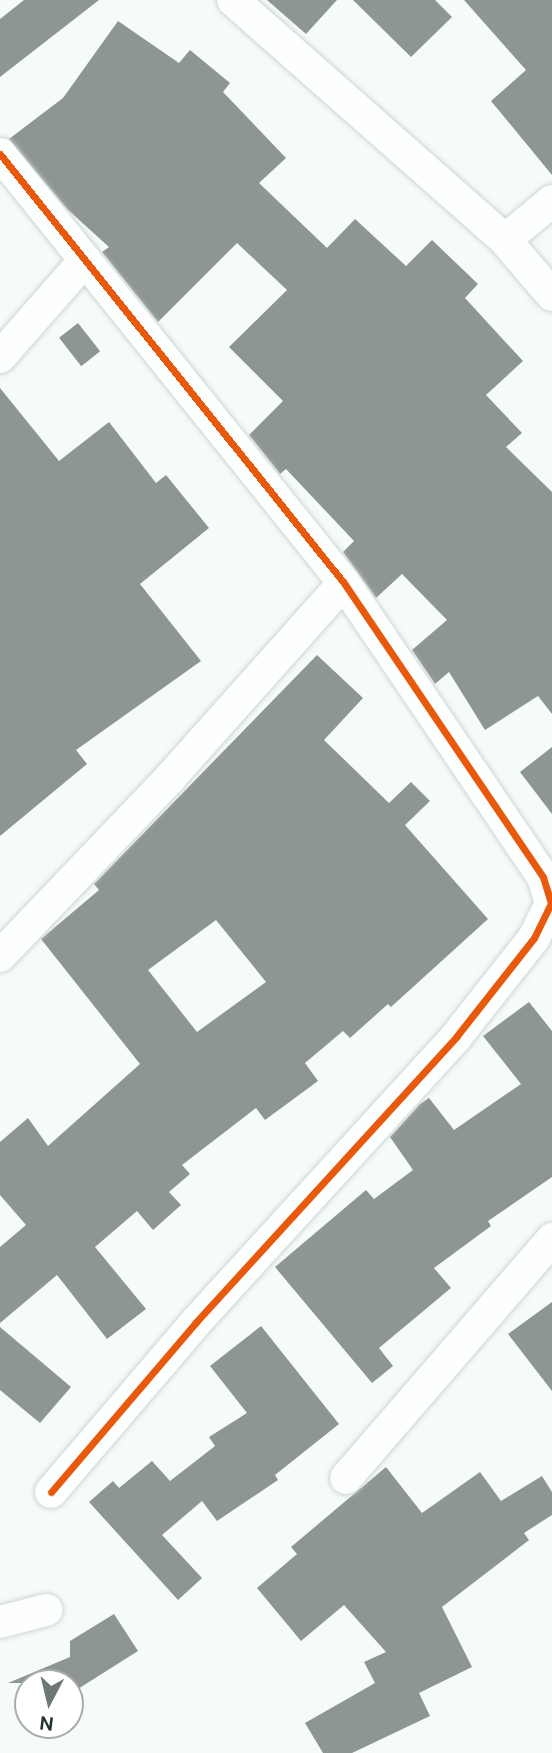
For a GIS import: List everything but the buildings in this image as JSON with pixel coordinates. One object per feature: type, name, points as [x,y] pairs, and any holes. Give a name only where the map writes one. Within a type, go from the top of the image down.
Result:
[{"type":"street","points":[[233,0],[505,240],[552,295]]},
{"type":"street","points":[[0,153],[344,583],[543,877],[551,906],[534,938],[456,1037],[196,1322],[51,1492]]},
{"type":"street","points":[[505,240],[552,201]]},
{"type":"street","points":[[0,357],[85,260]]},
{"type":"street","points":[[0,956],[170,778],[344,583]]},
{"type":"street","points":[[346,1478],[552,1239]]},
{"type":"street","points":[[0,1622],[46,1610]]},
{"type":"cycle path","points":[[0,154],[344,583],[543,877],[552,907]]},
{"type":"cycle path","points":[[51,1492],[196,1322],[456,1037],[534,938],[550,905]]}]
